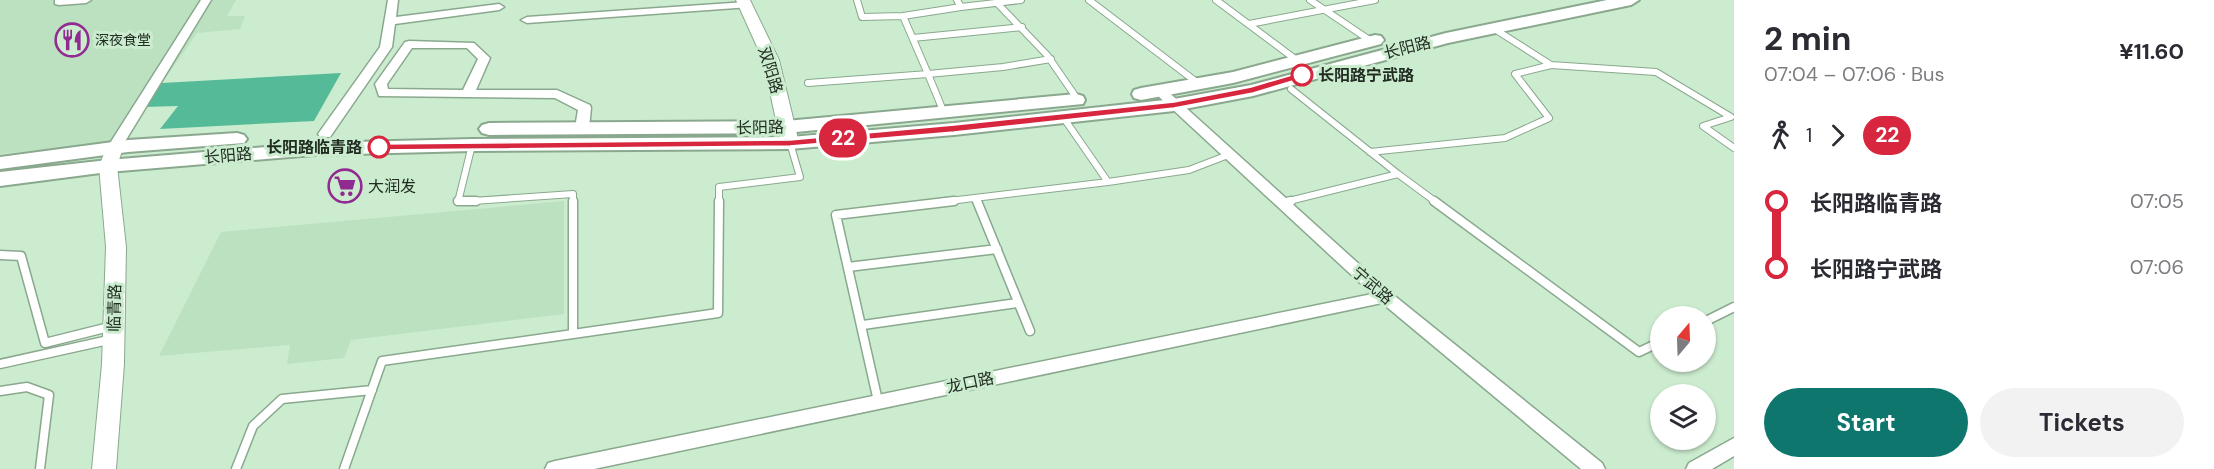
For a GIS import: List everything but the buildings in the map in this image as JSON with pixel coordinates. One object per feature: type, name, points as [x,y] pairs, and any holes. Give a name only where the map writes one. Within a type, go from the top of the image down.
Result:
[{"type":"main road","name":"长阳路","points":[[0,179],[111,157],[325,134],[582,128],[788,135],[944,113],[1201,85],[1371,41],[1582,0]]},
{"type":"main road","name":"长阳路","points":[[0,162],[314,149],[788,135],[1063,117],[1174,105],[1253,90],[1395,50],[1632,0]]},
{"type":"street","points":[[62,0],[59,3],[86,0]]},
{"type":"street","points":[[111,157],[206,0]]},
{"type":"street","points":[[325,134],[386,47],[393,0]]},
{"type":"street","points":[[527,20],[744,3]]},
{"type":"street","name":"双阳路","points":[[744,3],[771,60],[788,135]]},
{"type":"street","points":[[390,21],[499,7]]},
{"type":"street","points":[[468,93],[484,58],[471,45],[409,44],[381,84],[383,93],[557,94],[585,108],[582,128]]},
{"type":"street","name":"宁武路","points":[[1160,91],[1385,297],[1595,469]]},
{"type":"street","name":"临青路","points":[[104,469],[114,332],[116,247],[111,157]]},
{"type":"street","name":"龙口路","points":[[555,469],[1385,297]]},
{"type":"street","points":[[1696,469],[1734,446]]},
{"type":"lane","points":[[857,0],[862,17],[903,16],[1021,0]]},
{"type":"lane","points":[[957,0],[961,7]]},
{"type":"lane","points":[[1089,0],[1201,85]]},
{"type":"lane","points":[[1218,0],[1295,60]]},
{"type":"lane","points":[[1310,0],[1371,41]]},
{"type":"lane","points":[[1249,24],[1375,0]]},
{"type":"lane","points":[[998,4],[1051,59],[1078,100]]},
{"type":"lane","points":[[903,16],[944,113]]},
{"type":"lane","points":[[913,38],[1022,27]]},
{"type":"lane","points":[[1493,28],[1551,64]]},
{"type":"lane","points":[[808,83],[1003,67],[1051,59]]},
{"type":"lane","points":[[1370,152],[1506,138],[1549,118],[1515,74],[1551,64],[1656,72],[1731,117],[1703,126],[1734,148]]},
{"type":"lane","points":[[1291,89],[1398,174],[1639,352],[1650,347]]},
{"type":"lane","points":[[1063,117],[1108,182]]},
{"type":"lane","points":[[344,469],[382,361],[718,312],[719,187],[800,177],[788,135]]},
{"type":"lane","points":[[472,145],[458,202],[573,194],[573,334]]},
{"type":"lane","points":[[878,401],[863,325],[836,215],[976,199],[1189,170],[1228,155]]},
{"type":"lane","points":[[1282,203],[1398,174]]},
{"type":"lane","points":[[976,199],[1030,331]]},
{"type":"lane","points":[[848,267],[997,249]]},
{"type":"lane","points":[[0,255],[21,256],[45,343],[114,332]]},
{"type":"lane","points":[[863,325],[1017,303]]},
{"type":"lane","points":[[1716,316],[1734,307]]},
{"type":"lane","points":[[0,364],[114,332]]},
{"type":"lane","points":[[0,391],[27,387],[49,395],[40,469]]},
{"type":"lane","points":[[236,469],[253,426],[282,399],[372,390]]},
{"type":"shaded area","points":[[0,0],[236,0],[227,16],[245,16],[240,29],[197,33],[122,141],[0,154]]},
{"type":"shaded area","points":[[564,201],[564,314],[351,340],[344,358],[287,364],[290,345],[159,356],[221,232]]},
{"type":"bus line","name":"22","points":[[379,147],[790,143],[954,129],[1174,105],[1253,90],[1302,75]]},
{"type":"place","name":"深夜食堂","points":[[72,40]]},
{"type":"place","name":"长阳路宁武路","points":[[1302,75]]},
{"type":"place","name":"长阳路临青路","points":[[379,147]]},
{"type":"place","name":"大润发","points":[[345,186]]}]
